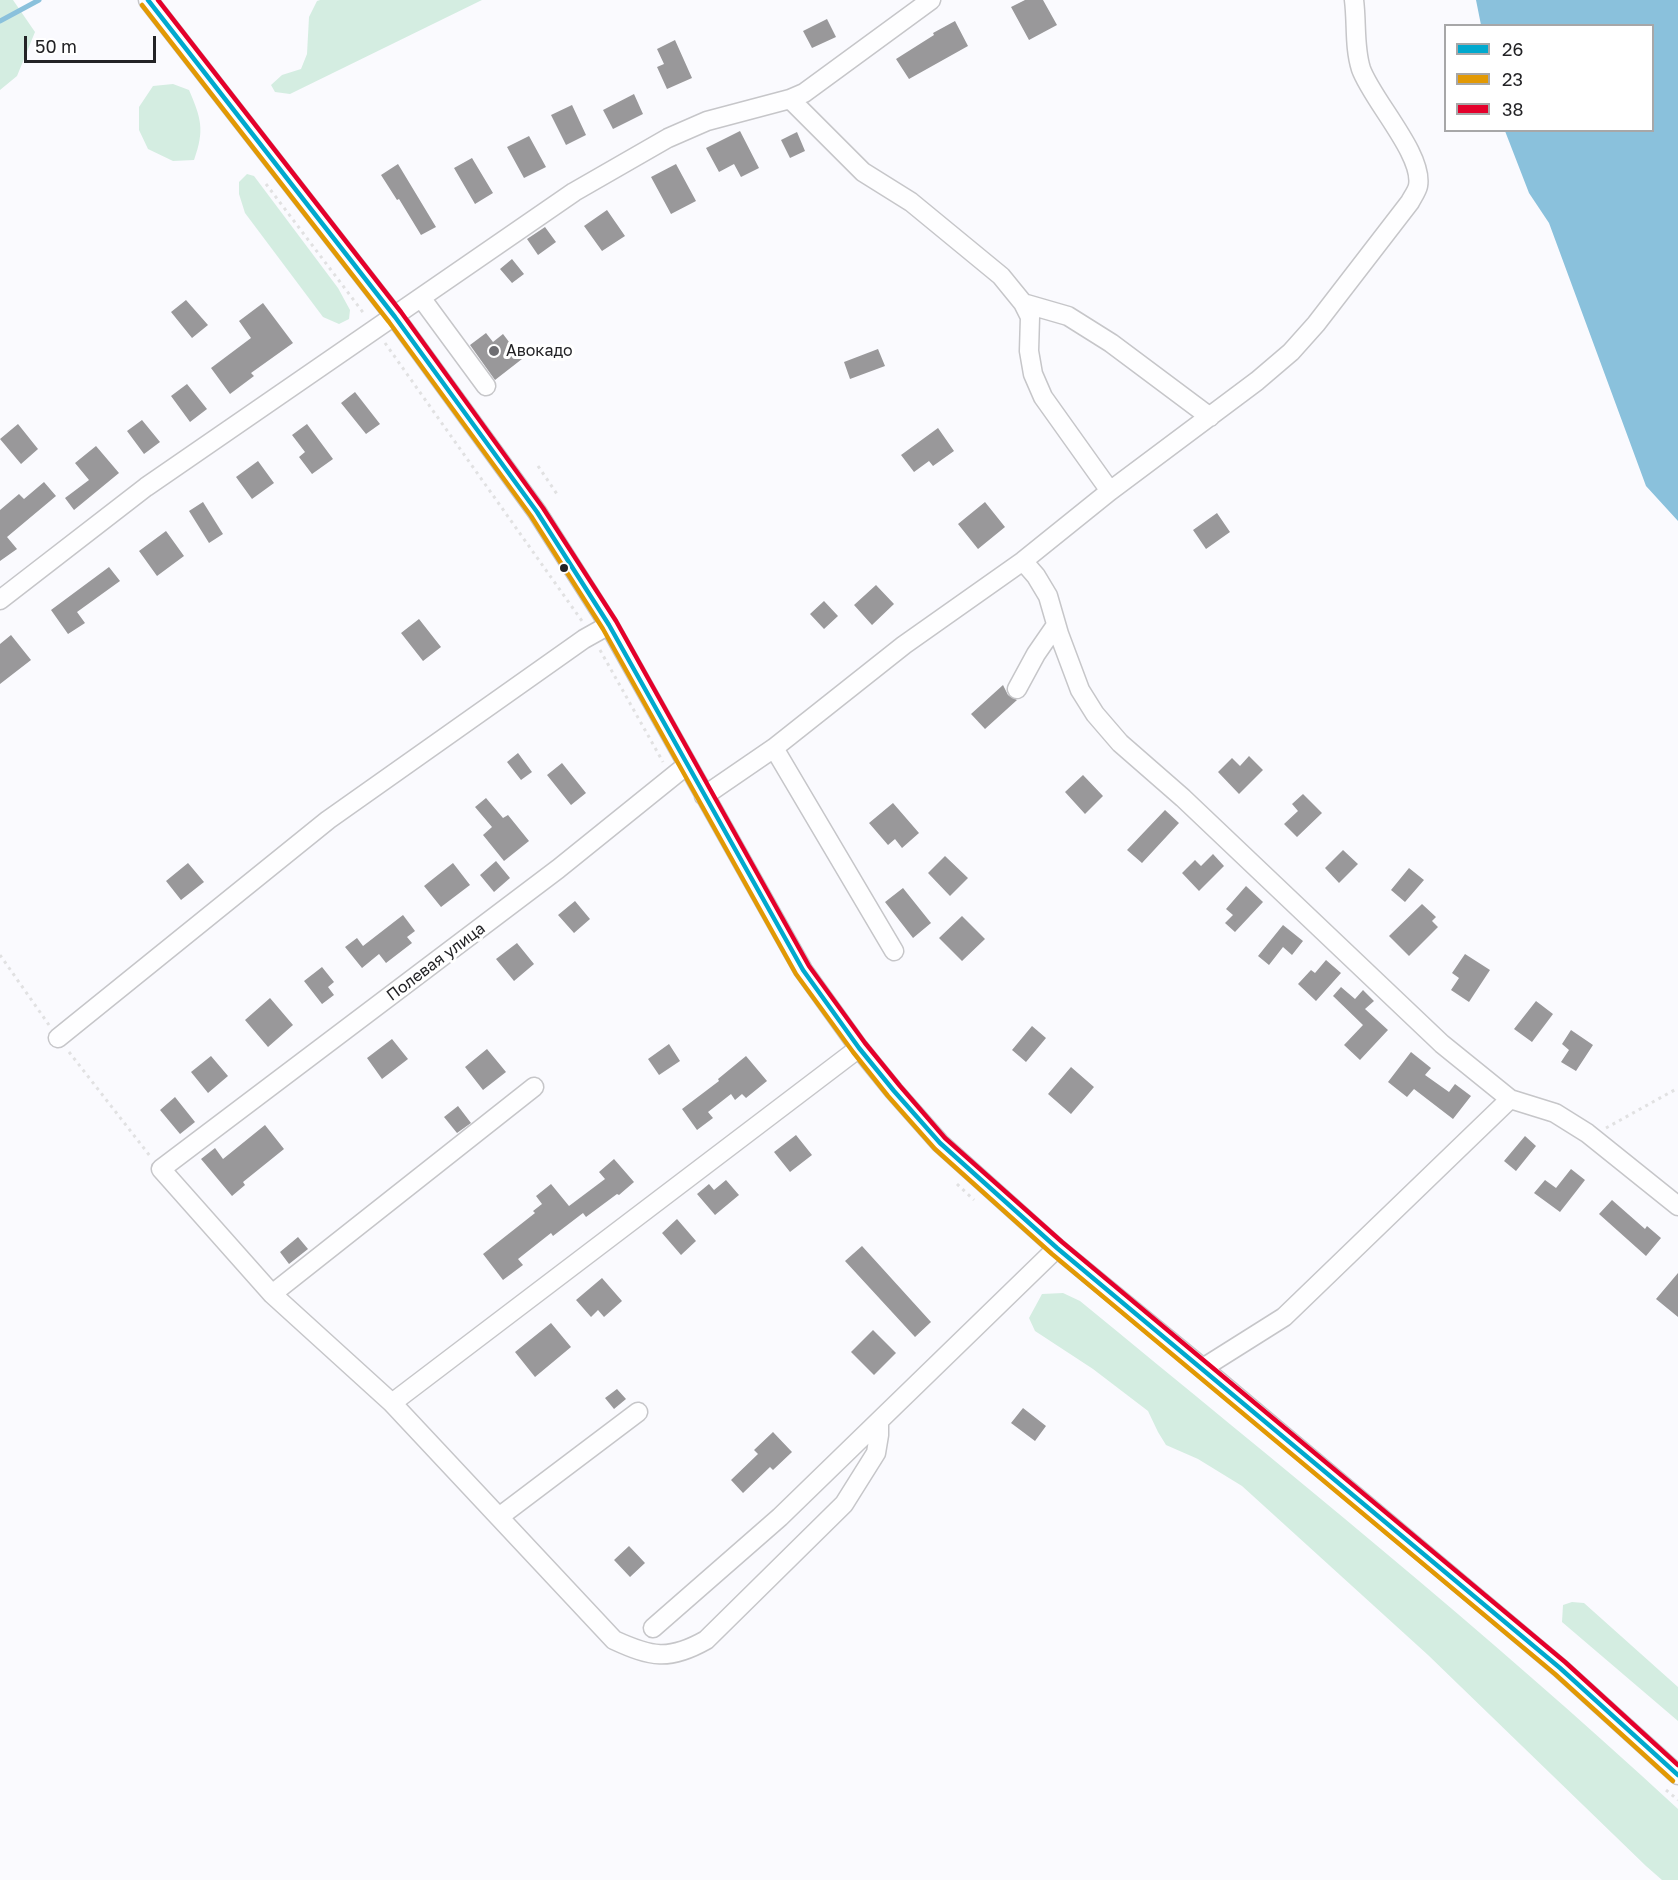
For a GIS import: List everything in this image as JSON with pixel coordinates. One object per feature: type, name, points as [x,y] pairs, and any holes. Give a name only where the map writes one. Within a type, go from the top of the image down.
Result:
[{"type":"street","points":[[148,0],[394,317],[537,512],[609,625],[803,970],[859,1048],[894,1091],[940,1143],[1057,1248],[1560,1668],[1678,1775]]},
{"type":"street","points":[[0,600],[146,487],[422,299],[574,192],[668,138],[707,121],[790,99],[804,93],[931,0]]},
{"type":"street","points":[[704,796],[774,748],[904,645],[1023,561],[1110,491],[1210,417],[1291,352],[1310,331],[1410,202],[1418,185],[1415,165],[1401,135],[1370,89],[1361,69],[1356,42],[1354,0]]},
{"type":"street","points":[[790,99],[863,172],[911,202],[1001,276],[1023,303],[1030,317],[1029,351],[1033,374],[1043,397],[1110,491]]},
{"type":"street","points":[[422,299],[486,386]]},
{"type":"street","points":[[1023,303],[1068,316],[1111,343],[1210,417]]},
{"type":"street","points":[[1023,561],[1036,576],[1048,596],[1080,690],[1095,714],[1120,743],[1183,798],[1442,1044],[1510,1099],[1555,1113],[1587,1133],[1678,1206]]},
{"type":"street","points":[[58,1038],[328,820],[584,639],[609,625]]},
{"type":"street","points":[[1017,689],[1036,654],[1056,625]]},
{"type":"street","points":[[774,748],[894,951]]},
{"type":"street","name":"Полевая улица","points":[[161,1169],[558,869],[687,765]]},
{"type":"street","points":[[392,1403],[859,1048]]},
{"type":"street","points":[[272,1294],[534,1087]]},
{"type":"street","points":[[1203,1368],[1284,1317],[1510,1099]]},
{"type":"street","points":[[161,1169],[272,1294],[392,1403],[614,1640],[639,1651],[666,1654],[686,1652],[706,1640],[844,1504],[876,1453],[879,1421]]},
{"type":"street","points":[[653,1628],[780,1517],[1057,1248]]},
{"type":"street","points":[[499,1517],[638,1412]]},
{"type":"path","points":[[266,183],[376,330],[516,527]]},
{"type":"path","points":[[538,466],[559,497]]},
{"type":"path","points":[[0,956],[58,1038],[161,1169]]},
{"type":"path","points":[[1587,1133],[1609,1127],[1658,1097],[1678,1088]]},
{"type":"green space","points":[[0,0],[13,0],[35,32],[17,76],[0,90]]},
{"type":"green space","points":[[482,0],[290,94],[275,92],[271,85],[282,75],[301,69],[307,54],[309,17],[317,1]]},
{"type":"green space","points":[[173,84],[189,90],[199,117],[200,140],[194,160],[173,161],[148,149],[139,130],[139,107],[153,86]]},
{"type":"green space","points":[[247,174],[254,176],[338,288],[350,310],[349,319],[339,324],[323,317],[245,213],[239,194],[239,182]]},
{"type":"green space","points":[[1063,1293],[1080,1301],[1383,1550],[1532,1678],[1678,1809],[1678,1880],[1662,1880],[1646,1866],[1428,1655],[1242,1486],[1198,1459],[1166,1445],[1148,1411],[1093,1369],[1035,1331],[1029,1318],[1042,1294]]},
{"type":"green space","points":[[1572,1602],[1584,1603],[1678,1687],[1678,1721],[1562,1622],[1563,1605]]},
{"type":"water","points":[[1476,0],[1678,0],[1678,521],[1646,486],[1549,223],[1529,193],[1505,132],[1654,132],[1654,24],[1481,24]]},
{"type":"building","points":[[1025,0],[1043,0],[1057,25],[1029,40],[1011,7]]},
{"type":"building","points":[[827,19],[836,37],[812,48],[803,31]]},
{"type":"building","points":[[955,21],[968,46],[909,79],[896,59],[934,35],[933,33]]},
{"type":"building","points":[[675,40],[692,78],[667,89],[657,67],[664,64],[657,49]]},
{"type":"building","points":[[634,94],[643,114],[613,129],[603,110]]},
{"type":"building","points":[[572,105],[586,135],[566,145],[551,115]]},
{"type":"building","points":[[740,131],[759,168],[741,177],[734,164],[719,172],[706,148]]},
{"type":"building","points":[[797,132],[805,151],[790,158],[781,140]]},
{"type":"building","points":[[529,136],[546,167],[524,178],[507,147]]},
{"type":"building","points":[[472,158],[493,193],[475,204],[454,168]]},
{"type":"building","points":[[398,164],[436,227],[421,235],[381,175]]},
{"type":"building","points":[[676,164],[696,201],[671,214],[651,177]]},
{"type":"building","points":[[607,210],[625,236],[602,251],[584,226]]},
{"type":"building","points":[[545,227],[556,242],[538,255],[527,239]]},
{"type":"building","points":[[512,259],[524,274],[512,283],[500,269]]},
{"type":"building","points":[[186,300],[208,325],[192,338],[171,312]]},
{"type":"building","points":[[263,303],[293,343],[251,373],[254,376],[230,394],[211,368],[251,338],[239,321]]},
{"type":"building","points":[[486,333],[493,342],[503,334],[522,359],[495,380],[470,345]]},
{"type":"building","points":[[878,349],[885,366],[850,379],[844,362]]},
{"type":"building","points":[[187,384],[207,409],[190,422],[171,396]]},
{"type":"building","points":[[355,392],[380,424],[366,434],[341,403]]},
{"type":"building","points":[[142,420],[160,442],[144,454],[127,431]]},
{"type":"building","points":[[18,424],[38,449],[21,464],[0,439]]},
{"type":"building","points":[[307,424],[333,459],[312,474],[299,457],[305,452],[292,435]]},
{"type":"building","points":[[938,428],[954,451],[933,466],[929,461],[914,472],[901,455]]},
{"type":"building","points":[[96,446],[119,473],[74,510],[65,498],[89,480],[75,463]]},
{"type":"building","points":[[258,461],[274,483],[252,499],[236,477]]},
{"type":"building","points":[[44,482],[56,496],[7,537],[17,549],[0,561],[0,510],[19,494],[24,499]]},
{"type":"building","points":[[203,502],[223,534],[209,543],[189,511]]},
{"type":"building","points":[[985,502],[1005,527],[978,549],[958,524]]},
{"type":"building","points":[[1217,513],[1230,532],[1206,549],[1193,530]]},
{"type":"building","points":[[166,531],[184,556],[157,576],[139,551]]},
{"type":"building","points":[[109,567],[120,581],[77,612],[85,623],[68,634],[51,610]]},
{"type":"building","points":[[876,585],[894,604],[872,625],[854,605]]},
{"type":"building","points":[[824,601],[838,616],[824,629],[810,614]]},
{"type":"building","points":[[419,619],[441,647],[423,661],[401,633]]},
{"type":"building","points":[[11,635],[31,660],[0,684],[0,644]]},
{"type":"building","points":[[1003,685],[1008,695],[1017,700],[985,729],[971,714]]},
{"type":"building","points":[[518,753],[532,772],[521,780],[507,762]]},
{"type":"building","points":[[1249,756],[1263,770],[1239,794],[1218,772],[1232,758],[1240,766]]},
{"type":"building","points":[[562,763],[586,793],[571,805],[547,775]]},
{"type":"building","points":[[1083,775],[1103,796],[1085,814],[1065,792]]},
{"type":"building","points":[[1303,794],[1322,813],[1297,837],[1284,824],[1298,811],[1292,804]]},
{"type":"building","points":[[486,798],[503,818],[508,815],[529,841],[504,861],[483,835],[492,827],[475,807]]},
{"type":"building","points":[[893,803],[919,833],[902,848],[895,839],[888,845],[869,823]]},
{"type":"building","points":[[1165,810],[1179,823],[1142,863],[1127,850]]},
{"type":"building","points":[[1343,850],[1358,864],[1339,883],[1325,868]]},
{"type":"building","points":[[1213,854],[1224,866],[1199,891],[1182,873],[1195,860],[1201,866]]},
{"type":"building","points":[[945,856],[968,878],[950,896],[928,873]]},
{"type":"building","points":[[496,861],[510,878],[494,892],[480,875]]},
{"type":"building","points":[[188,863],[204,882],[181,900],[166,881]]},
{"type":"building","points":[[453,863],[470,885],[441,907],[424,886]]},
{"type":"building","points":[[1409,868],[1424,880],[1405,902],[1391,890]]},
{"type":"building","points":[[1246,886],[1263,902],[1235,932],[1225,923],[1233,915],[1226,909]]},
{"type":"building","points":[[903,888],[931,923],[913,938],[885,902]]},
{"type":"building","points":[[575,901],[590,919],[574,933],[558,915]]},
{"type":"building","points":[[1422,904],[1436,917],[1432,921],[1438,927],[1409,956],[1389,936]]},
{"type":"building","points":[[403,915],[415,931],[407,937],[412,943],[386,963],[379,954],[362,968],[345,947],[357,938],[363,946]]},
{"type":"building","points":[[962,916],[985,939],[962,961],[939,938]]},
{"type":"building","points":[[1283,925],[1303,941],[1292,955],[1283,947],[1269,965],[1258,956]]},
{"type":"building","points":[[517,943],[534,964],[514,981],[496,959]]},
{"type":"building","points":[[1465,954],[1490,970],[1469,1002],[1451,990],[1459,978],[1452,973]]},
{"type":"building","points":[[1326,960],[1341,973],[1316,1001],[1298,984],[1311,970],[1315,973]]},
{"type":"building","points":[[322,967],[334,982],[328,987],[334,995],[322,1004],[304,981]]},
{"type":"building","points":[[1341,987],[1355,999],[1363,990],[1374,1001],[1365,1009],[1388,1030],[1360,1060],[1344,1045],[1363,1025],[1333,996]]},
{"type":"building","points":[[270,998],[293,1025],[268,1047],[245,1020]]},
{"type":"building","points":[[1536,1001],[1553,1014],[1532,1042],[1514,1029]]},
{"type":"building","points":[[1032,1026],[1046,1038],[1026,1062],[1012,1050]]},
{"type":"building","points":[[1571,1030],[1593,1045],[1576,1071],[1561,1062],[1569,1050],[1562,1044]]},
{"type":"building","points":[[392,1039],[408,1059],[382,1079],[367,1058]]},
{"type":"building","points":[[669,1044],[680,1061],[659,1075],[648,1059]]},
{"type":"building","points":[[487,1049],[506,1072],[483,1090],[465,1067]]},
{"type":"building","points":[[1411,1052],[1431,1068],[1425,1075],[1449,1092],[1455,1084],[1471,1096],[1453,1119],[1414,1089],[1407,1097],[1388,1082]]},
{"type":"building","points":[[211,1056],[228,1076],[208,1093],[191,1072]]},
{"type":"building","points":[[746,1056],[767,1081],[746,1098],[742,1094],[735,1100],[731,1094],[708,1112],[713,1118],[697,1130],[682,1109],[719,1081],[718,1079]]},
{"type":"building","points":[[1071,1067],[1094,1087],[1071,1114],[1048,1094]]},
{"type":"building","points":[[175,1097],[195,1122],[180,1134],[160,1110]]},
{"type":"building","points":[[458,1106],[471,1123],[457,1133],[444,1117]]},
{"type":"building","points":[[265,1125],[284,1149],[243,1182],[245,1185],[232,1196],[201,1159],[215,1148],[223,1159]]},
{"type":"building","points":[[796,1135],[812,1155],[790,1172],[774,1152]]},
{"type":"building","points":[[1525,1136],[1536,1146],[1516,1171],[1504,1161]]},
{"type":"building","points":[[614,1159],[634,1182],[586,1217],[583,1213],[553,1236],[551,1233],[518,1259],[523,1265],[503,1280],[483,1254],[535,1213],[533,1211],[542,1204],[536,1196],[551,1184],[569,1206],[605,1179],[599,1172]]},
{"type":"building","points":[[1571,1169],[1585,1180],[1560,1212],[1534,1193],[1545,1180],[1556,1188]]},
{"type":"building","points":[[726,1180],[739,1195],[715,1215],[697,1194],[709,1184],[714,1190]]},
{"type":"building","points":[[1612,1200],[1645,1229],[1647,1226],[1661,1238],[1646,1256],[1599,1214]]},
{"type":"building","points":[[677,1219],[696,1241],[681,1255],[662,1233]]},
{"type":"building","points":[[298,1237],[308,1249],[289,1264],[280,1252]]},
{"type":"building","points":[[862,1246],[931,1322],[915,1337],[845,1261]]},
{"type":"building","points":[[1678,1273],[1678,1317],[1656,1299]]},
{"type":"building","points":[[602,1278],[622,1301],[604,1317],[598,1310],[591,1317],[576,1300]]},
{"type":"building","points":[[551,1323],[571,1347],[535,1377],[515,1352]]},
{"type":"building","points":[[873,1330],[896,1353],[874,1375],[851,1352]]},
{"type":"building","points":[[617,1389],[626,1399],[614,1409],[605,1398]]},
{"type":"building","points":[[1023,1408],[1046,1426],[1035,1441],[1011,1423]]},
{"type":"building","points":[[773,1432],[792,1452],[773,1470],[770,1467],[743,1493],[731,1480],[758,1454],[754,1450]]},
{"type":"building","points":[[629,1546],[645,1563],[630,1577],[614,1560]]},
{"type":"waterway","points":[[0,21],[39,0]]},
{"type":"transit line","name":"26","points":[[148,0],[395,317],[537,512],[609,625],[803,970],[859,1048],[894,1091],[940,1143],[1057,1248],[1560,1668],[1678,1775]]},
{"type":"transit line","name":"38","points":[[158,0],[401,312],[543,508],[616,621],[809,966],[865,1043],[900,1086],[945,1138],[1062,1242],[1565,1662],[1678,1765]]},
{"type":"transit line","name":"23","points":[[142,5],[389,322],[531,516],[603,629],[796,974],[888,1096],[935,1149],[1052,1254],[1555,1674],[1673,1781]]},
{"type":"place","name":"Авокадо","points":[[494,351]]}]
